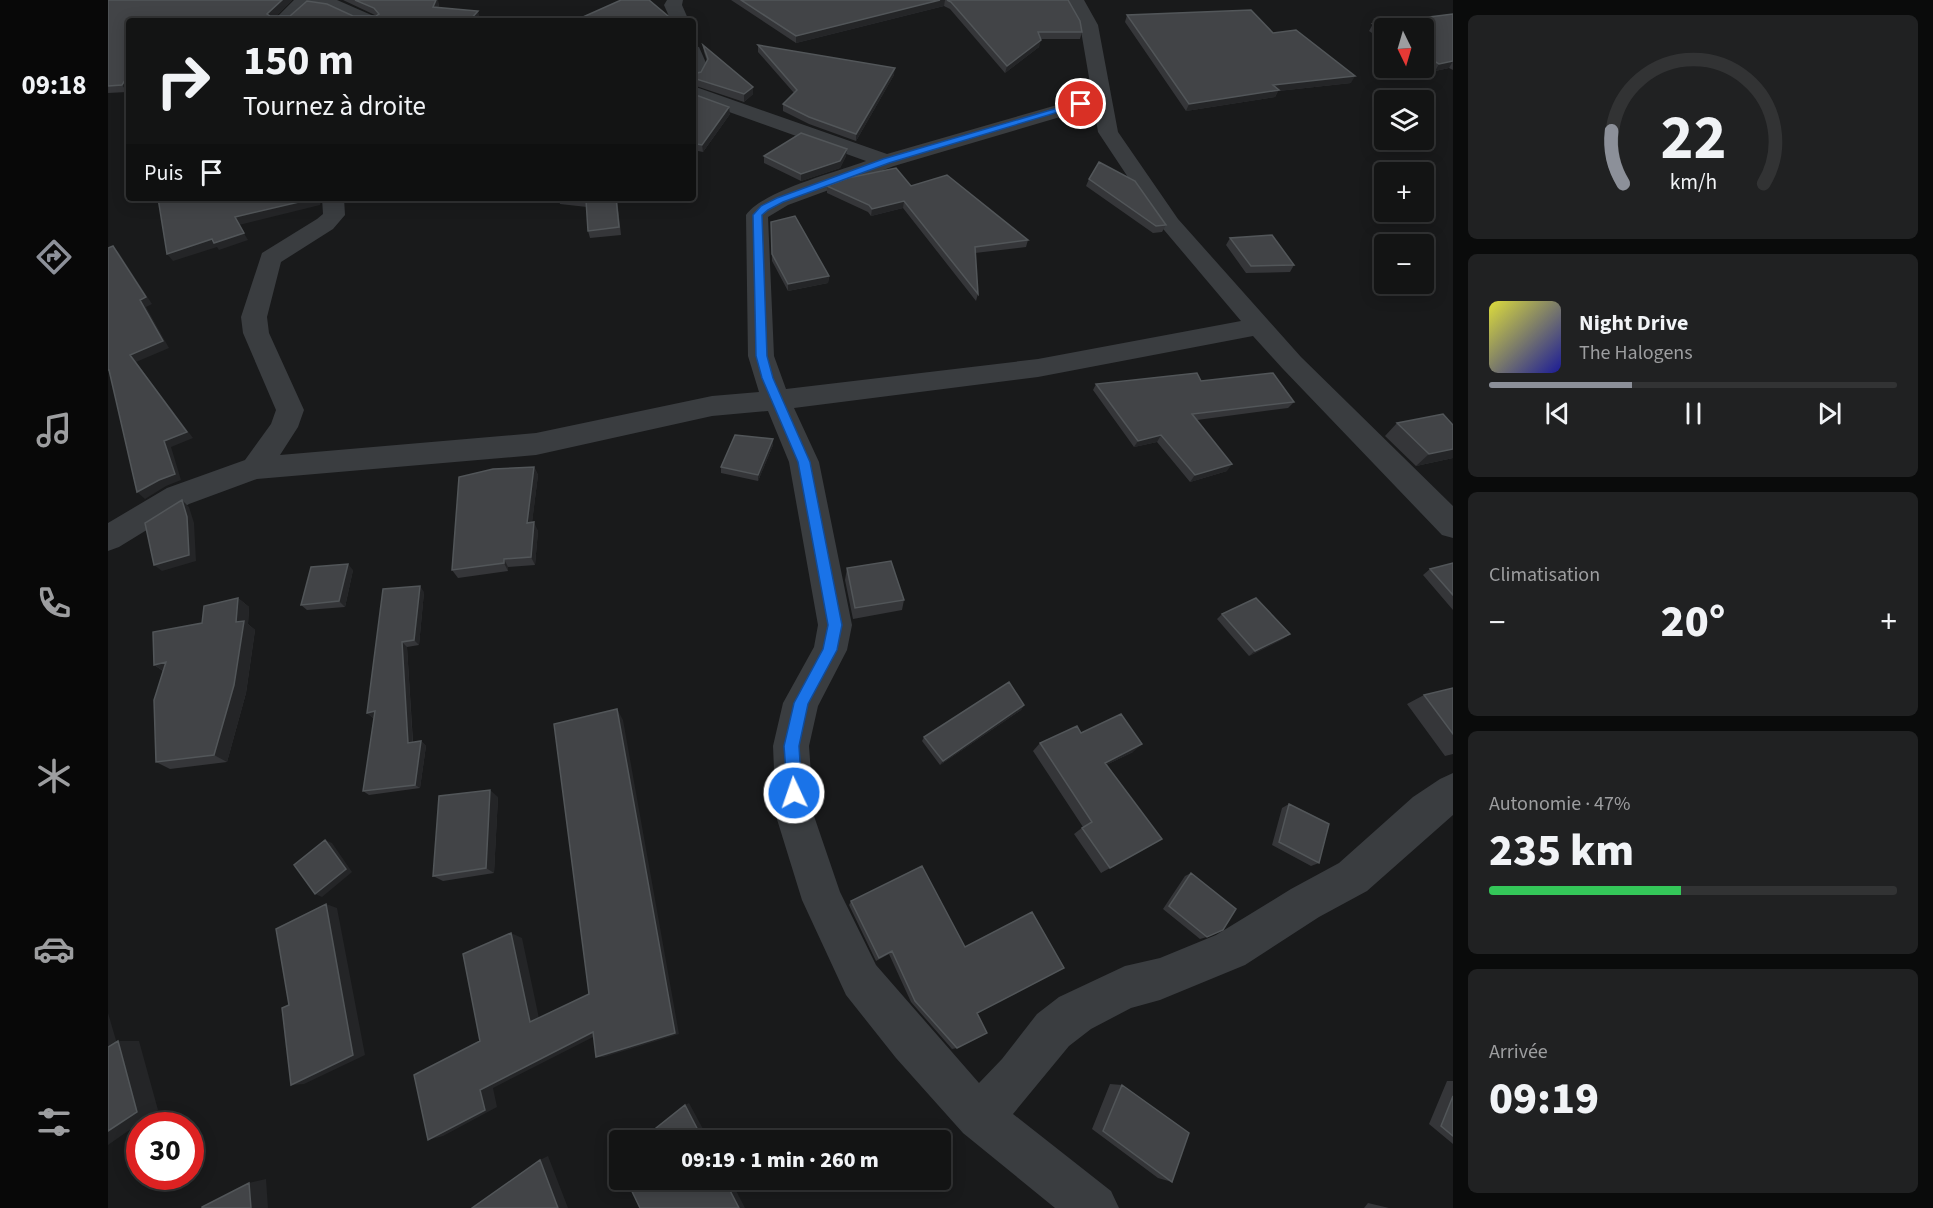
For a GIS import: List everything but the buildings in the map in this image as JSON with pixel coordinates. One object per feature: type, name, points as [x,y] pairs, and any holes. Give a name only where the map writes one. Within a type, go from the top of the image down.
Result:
[{"type":"street","points":[[285,18],[304,0]]},
{"type":"street","points":[[311,0],[336,5],[364,18]]},
{"type":"street","points":[[675,0],[673,5],[679,18]]},
{"type":"street","points":[[1076,0],[1089,25],[1108,132],[1152,200],[1170,224],[1292,363],[1453,526]]},
{"type":"street","points":[[696,94],[886,161]]},
{"type":"street","points":[[1094,1208],[979,1117],[912,1042],[861,980],[822,900],[795,816],[791,746],[801,703],[830,650],[835,625],[804,462],[767,378],[762,356],[758,215],[765,208],[780,200],[886,161],[1102,98]]},
{"type":"street","points":[[255,468],[284,427],[290,410],[256,333],[254,317],[265,268],[270,258],[325,224],[334,215],[333,201]]},
{"type":"street","points":[[108,538],[178,496],[255,468],[536,444],[712,406],[778,400],[1078,362],[1259,326]]},
{"type":"street","points":[[979,1117],[1018,1075],[1053,1030],[1075,1013],[1125,988],[1160,979],[1230,950],[1261,932],[1305,903],[1353,877],[1427,811],[1453,792]]},
{"type":"route","points":[[794,793],[791,746],[801,703],[830,650],[835,625],[804,462],[767,378],[762,356],[758,215],[765,208],[780,200],[886,161],[1081,104]]}]
